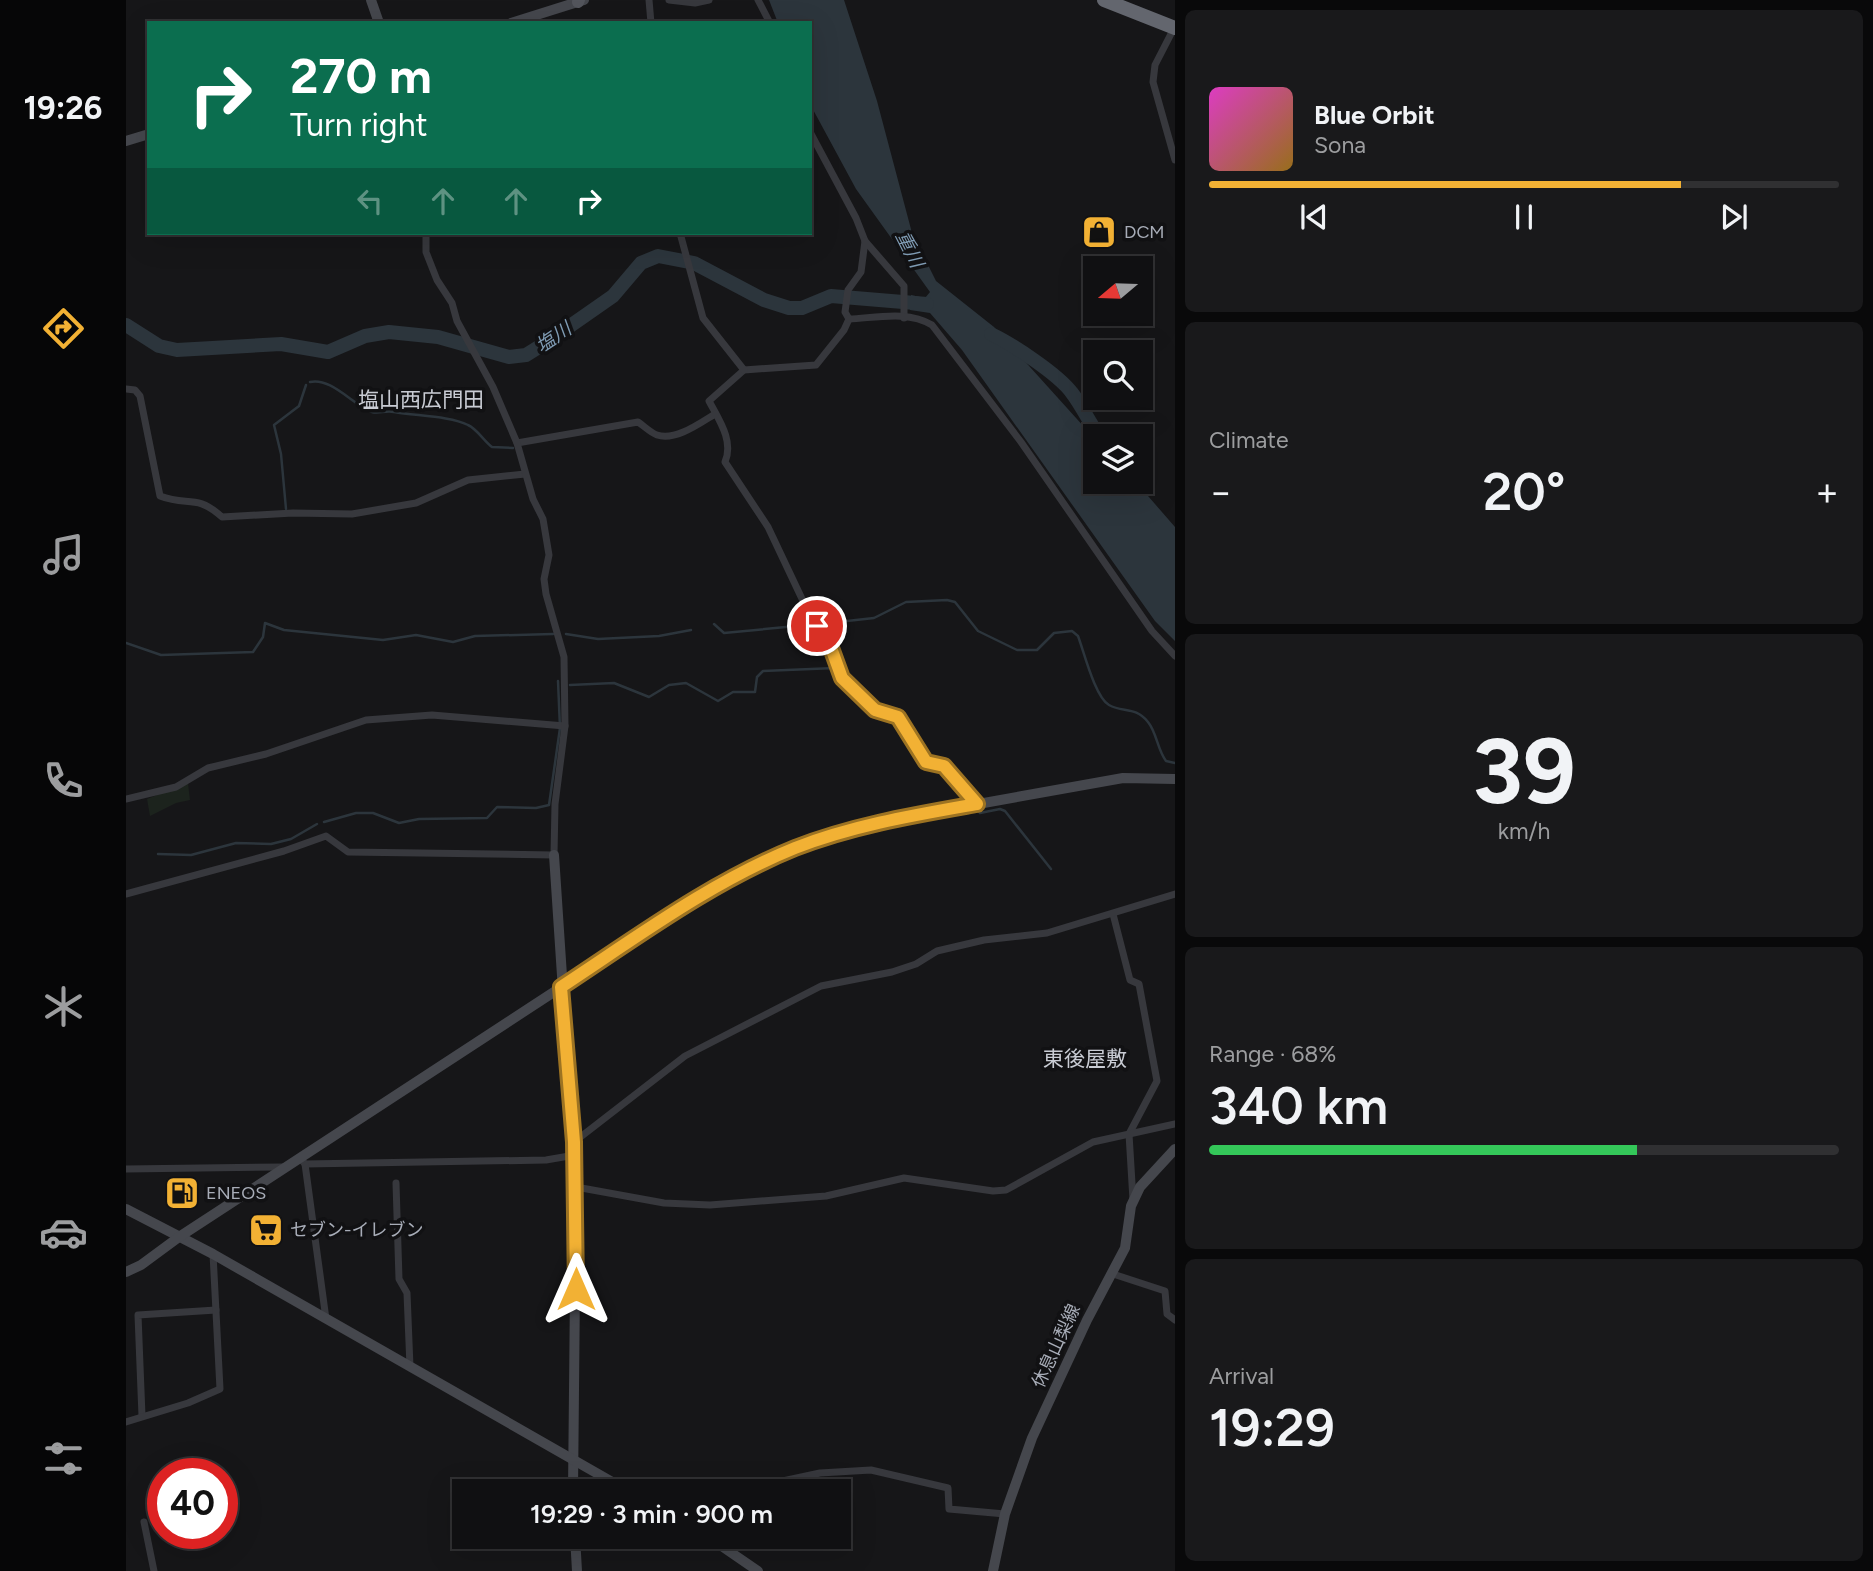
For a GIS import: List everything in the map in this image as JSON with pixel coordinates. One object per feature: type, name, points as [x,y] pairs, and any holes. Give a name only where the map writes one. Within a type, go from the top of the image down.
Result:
[{"type":"highway","points":[[1104,0],[1175,28]]},
{"type":"street","points":[[371,0],[378,21]]},
{"type":"street","points":[[649,0],[651,21]]},
{"type":"street","points":[[670,0],[695,3],[709,0]]},
{"type":"street","points":[[758,0],[768,21]]},
{"type":"street","points":[[517,21],[580,1]]},
{"type":"street","points":[[1175,28],[1155,65],[1153,82],[1175,160]]},
{"type":"street","points":[[126,141],[147,135]]},
{"type":"street","points":[[812,136],[866,241],[904,286],[904,318]]},
{"type":"street","points":[[426,235],[426,252],[517,443],[525,474],[543,519],[549,555],[544,579],[546,594],[564,657],[554,855],[576,1187],[573,1479]]},
{"type":"street","points":[[681,235],[703,318],[744,370]]},
{"type":"street","points":[[866,241],[861,272],[848,290],[845,330],[816,365],[744,370],[709,401],[725,431],[729,452],[725,462],[768,527],[812,620],[826,634],[842,678],[875,710],[898,717],[926,762],[944,766],[977,804]]},
{"type":"street","points":[[847,316],[876,315],[923,319],[950,345],[1152,631],[1175,656]]},
{"type":"street","points":[[126,388],[135,390],[140,396],[160,496],[170,500],[201,502],[222,517],[293,513],[352,514],[416,503],[457,483],[525,474]]},
{"type":"street","points":[[517,443],[638,422],[658,435],[671,435],[691,429],[715,414]]},
{"type":"street","points":[[126,799],[176,788],[208,768],[266,754],[366,720],[432,715],[561,726]]},
{"type":"street","points":[[126,1272],[141,1265],[286,1167],[303,1161],[713,888],[771,858],[872,823],[1123,778],[1175,779]]},
{"type":"street","points":[[126,894],[284,851],[326,836],[348,852],[554,855]]},
{"type":"street","points":[[574,1142],[685,1056],[821,986],[892,972],[915,964],[937,951],[984,940],[1047,933],[1175,894]]},
{"type":"street","points":[[1113,914],[1125,968],[1130,980],[1139,984],[1157,1081],[1129,1134],[1133,1200]]},
{"type":"street","points":[[576,1187],[664,1203],[710,1205],[826,1196],[904,1178],[993,1191],[1006,1190],[1093,1142],[1175,1124]]},
{"type":"street","name":"休息山梨線","points":[[993,1571],[1005,1514],[1032,1438],[1087,1320],[1113,1274],[1128,1238],[1133,1200],[1140,1187],[1175,1149]]},
{"type":"street","points":[[303,1161],[534,1160],[575,1155]]},
{"type":"street","points":[[303,1161],[326,1320]]},
{"type":"street","points":[[126,1168],[286,1167]]},
{"type":"street","points":[[396,1183],[399,1279],[407,1293],[410,1367]]},
{"type":"street","points":[[126,1209],[213,1254],[606,1479]]},
{"type":"street","points":[[126,1422],[188,1403],[220,1389],[213,1254]]},
{"type":"street","points":[[1113,1274],[1165,1292],[1167,1314],[1175,1320]]},
{"type":"street","points":[[142,1416],[138,1315],[216,1310]]},
{"type":"street","points":[[792,1479],[820,1473],[871,1470],[948,1488],[949,1509],[1005,1514]]},
{"type":"street","points":[[144,1522],[154,1571]]},
{"type":"street","points":[[576,1549],[577,1571]]},
{"type":"street","points":[[726,1549],[758,1571]]},
{"type":"shaded area","points":[[188,783],[190,800],[176,803],[150,816],[147,799]]},
{"type":"water","points":[[769,0],[844,0],[877,101],[912,233],[936,281],[994,327],[1083,426],[1083,494],[1146,494],[1175,527],[1175,641],[1155,621],[962,350],[930,313],[910,310],[911,295],[925,298],[930,292],[856,189],[812,108],[812,21],[777,21]]},
{"type":"waterway","name":"塩川","points":[[126,325],[159,346],[177,350],[281,344],[328,352],[365,336],[389,332],[438,337],[509,357],[526,355],[613,296],[641,263],[658,256],[694,263],[764,300],[789,308],[802,308],[831,296],[927,304]]},
{"type":"waterway","name":"重川","points":[[991,334],[1034,360],[1065,385],[1092,424]]},
{"type":"waterway","points":[[310,382],[334,387],[372,412],[391,412],[461,422],[471,427],[492,447],[513,448]]},
{"type":"waterway","points":[[286,509],[281,454],[274,425],[299,406],[306,385]]},
{"type":"waterway","points":[[829,623],[874,618],[906,602],[947,600],[955,602],[978,631],[1017,650],[1037,650],[1054,633],[1072,631],[1078,636],[1095,684],[1104,700],[1109,705],[1143,717],[1151,726],[1166,761],[1175,763]]},
{"type":"waterway","points":[[126,643],[161,655],[253,652],[263,637],[265,623],[284,630],[383,640],[416,635],[453,642],[475,636],[553,634]]},
{"type":"waterway","points":[[714,624],[724,633],[807,625]]},
{"type":"waterway","points":[[566,634],[598,639],[659,636],[691,630]]},
{"type":"waterway","points":[[570,685],[614,683],[649,697],[669,685],[686,683],[718,701],[733,692],[755,692],[757,677],[763,671],[835,668]]},
{"type":"waterway","points":[[324,822],[356,813],[373,813],[399,823],[419,819],[487,818],[497,807],[536,808],[549,805],[560,728],[558,681]]},
{"type":"waterway","points":[[901,727],[914,748]]},
{"type":"waterway","points":[[926,765],[942,769]]},
{"type":"waterway","points":[[978,810],[980,813],[1000,809],[1005,811],[1051,869]]},
{"type":"waterway","points":[[158,854],[191,855],[236,843],[271,844],[291,839],[317,824]]},
{"type":"place","name":"DCM","points":[[1099,232]]},
{"type":"place","name":"ENEOS","points":[[182,1193]]},
{"type":"place","name":"セブン-イレブン","points":[[266,1230]]},
{"type":"district","name":"塩山西広門田","points":[[421,400]]},
{"type":"district","name":"東後屋敷","points":[[1085,1059]]},
{"type":"route","points":[[576,1289],[574,1142],[561,987],[713,888],[771,858],[872,823],[977,804],[944,766],[926,762],[898,717],[893,713],[875,710],[842,678],[826,634],[817,626]]}]
